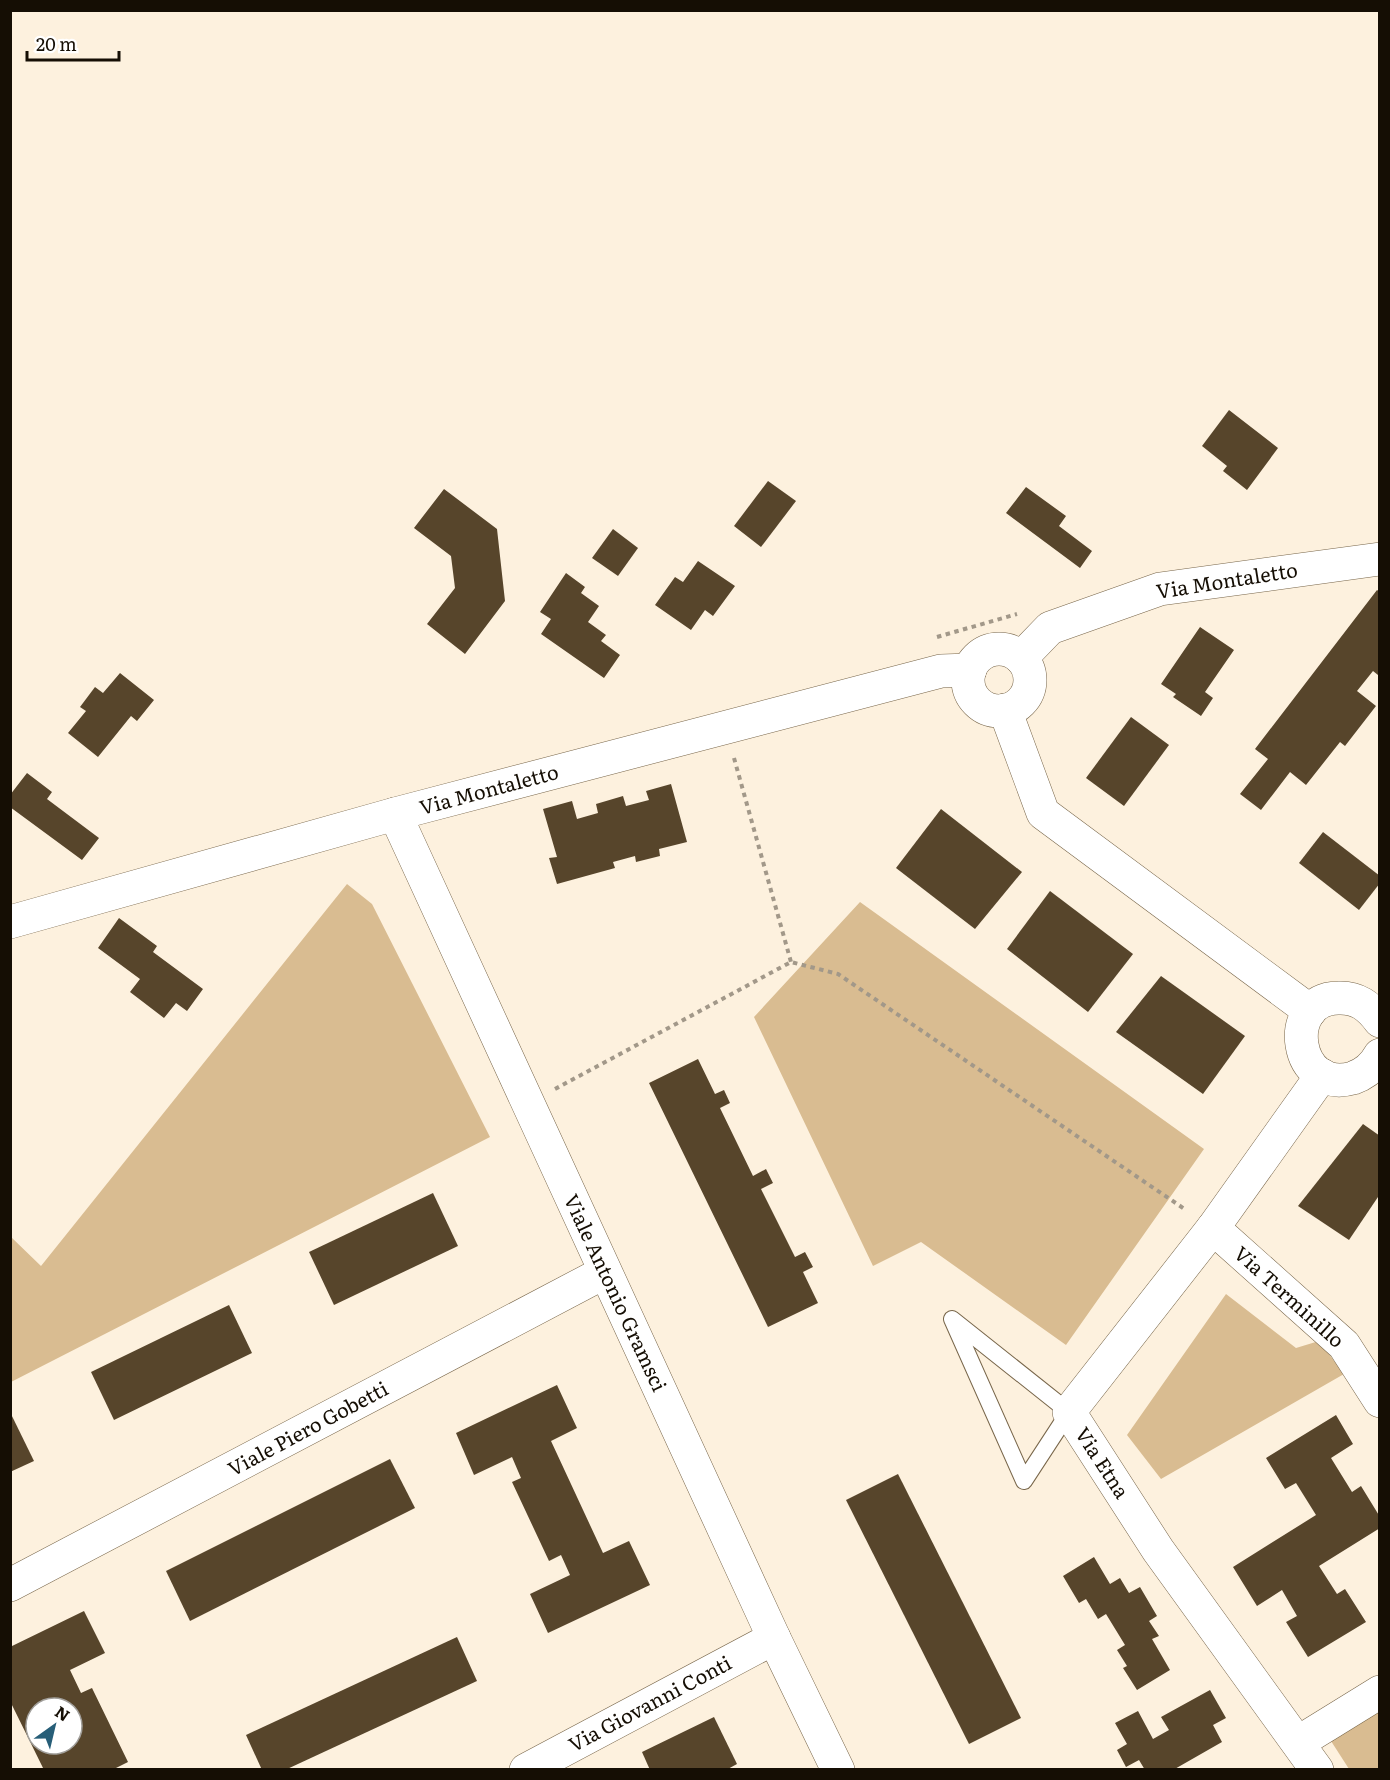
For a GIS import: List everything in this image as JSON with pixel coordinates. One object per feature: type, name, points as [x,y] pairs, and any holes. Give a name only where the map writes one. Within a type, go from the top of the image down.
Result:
[{"type":"street","name":"Via Montaletto","points":[[1021,658],[1050,628],[1160,589],[1380,559]]},
{"type":"street","points":[[1002,649],[1021,658],[1027,665],[1030,684],[1021,701],[1005,710],[994,710],[984,707],[976,700],[970,691],[968,680],[970,670],[982,653],[1002,649]]},
{"type":"street","name":"Via Montaletto","points":[[10,922],[395,814],[941,671],[970,670]]},
{"type":"street","points":[[1005,710],[1043,813],[1310,1011]]},
{"type":"street","name":"Viale Antonio Gramsci","points":[[395,814],[774,1638],[838,1770]]},
{"type":"street","points":[[1379,1059],[1369,1070],[1359,1076],[1346,1080],[1334,1079],[1312,1068],[1301,1046],[1302,1027],[1310,1011],[1334,998],[1360,1001],[1372,1010],[1380,1021]]},
{"type":"street","name":"Via Etna","points":[[1317,1770],[1299,1742],[1158,1550],[1069,1412],[1213,1228],[1322,1075]]},
{"type":"street","name":"Via Terminillo","points":[[1213,1228],[1344,1345],[1380,1401]]},
{"type":"street","name":"Viale Piero Gobetti","points":[[10,1585],[605,1272]]},
{"type":"street","name":"Via Giovanni Conti","points":[[526,1770],[774,1638]]},
{"type":"street","points":[[1299,1742],[1380,1692]]},
{"type":"lane","points":[[952,1319],[986,1346],[1069,1412],[1024,1481],[952,1319]]},
{"type":"path","points":[[725,728],[791,962]]},
{"type":"path","points":[[528,1103],[791,962],[838,974],[1213,1228]]},
{"type":"shaded area","points":[[347,884],[372,904],[490,1137],[11,1382],[11,1237],[41,1266]]},
{"type":"shaded area","points":[[860,902],[1204,1149],[1066,1345],[921,1242],[873,1266],[754,1017]]},
{"type":"shaded area","points":[[1226,1294],[1296,1348],[1319,1341],[1344,1374],[1161,1479],[1127,1435]]},
{"type":"shaded area","points":[[1379,1711],[1379,1769],[1349,1769],[1331,1741]]},
{"type":"building","points":[[1229,410],[1278,448],[1247,490],[1223,471],[1227,466],[1202,446]]},
{"type":"building","points":[[768,481],[796,501],[761,547],[734,526]]},
{"type":"building","points":[[1026,487],[1066,516],[1059,526],[1092,551],[1080,568],[1006,513]]},
{"type":"building","points":[[444,489],[497,529],[505,601],[465,654],[427,624],[455,588],[451,556],[414,528]]},
{"type":"building","points":[[613,529],[638,548],[618,576],[592,558]]},
{"type":"building","points":[[698,561],[735,586],[713,616],[705,610],[691,630],[655,605],[675,577],[683,582]]},
{"type":"building","points":[[566,573],[585,587],[581,593],[599,606],[588,622],[606,635],[601,641],[620,655],[604,678],[541,634],[551,619],[540,612]]},
{"type":"building","points":[[1377,590],[1380,592],[1380,674],[1373,671],[1357,691],[1376,706],[1345,746],[1340,742],[1306,785],[1290,772],[1261,810],[1240,794],[1268,759],[1255,749]]},
{"type":"building","points":[[1200,627],[1234,650],[1205,692],[1213,698],[1201,716],[1173,697],[1176,694],[1161,684]]},
{"type":"building","points":[[120,673],[154,700],[137,721],[131,716],[98,757],[68,733],[86,711],[80,707],[95,687],[103,693]]},
{"type":"building","points":[[1131,717],[1169,745],[1124,806],[1086,778]]},
{"type":"building","points":[[27,773],[52,792],[47,799],[99,838],[82,860],[10,807],[10,795]]},
{"type":"building","points":[[671,784],[687,842],[659,849],[660,856],[636,862],[635,856],[613,862],[615,868],[557,884],[549,858],[557,857],[543,809],[572,801],[577,819],[598,813],[596,804],[623,796],[626,806],[649,800],[646,791]]},
{"type":"building","points":[[941,809],[1022,872],[975,929],[896,868]]},
{"type":"building","points":[[1323,832],[1380,876],[1380,883],[1359,910],[1299,863]]},
{"type":"building","points":[[1050,891],[1133,954],[1088,1012],[1007,949]]},
{"type":"building","points":[[119,918],[157,946],[153,952],[203,989],[187,1011],[176,1003],[164,1018],[130,992],[140,979],[98,948]]},
{"type":"building","points":[[1161,976],[1245,1036],[1203,1094],[1116,1032]]},
{"type":"building","points":[[698,1059],[715,1094],[724,1090],[730,1103],[720,1108],[753,1176],[766,1169],[773,1183],[761,1189],[795,1257],[805,1252],[813,1267],[803,1272],[818,1303],[768,1327],[649,1083]]},
{"type":"building","points":[[1363,1124],[1380,1136],[1380,1194],[1349,1240],[1298,1206]]},
{"type":"building","points":[[433,1193],[458,1246],[334,1305],[309,1252]]},
{"type":"building","points":[[229,1305],[252,1353],[114,1420],[91,1372]]},
{"type":"building","points":[[557,1385],[577,1428],[551,1441],[603,1553],[629,1541],[650,1585],[548,1633],[530,1594],[570,1575],[561,1555],[549,1561],[512,1482],[521,1478],[512,1457],[474,1475],[456,1433]]},
{"type":"building","points":[[10,1412],[34,1461],[10,1472]]},
{"type":"building","points":[[1336,1415],[1353,1444],[1331,1458],[1352,1492],[1361,1486],[1380,1517],[1380,1528],[1319,1566],[1337,1594],[1345,1589],[1366,1622],[1308,1657],[1286,1622],[1297,1616],[1282,1590],[1257,1606],[1233,1567],[1316,1515],[1296,1483],[1285,1489],[1266,1458]]},
{"type":"building","points":[[390,1459],[415,1508],[190,1621],[166,1571]]},
{"type":"building","points":[[898,1474],[1021,1718],[969,1744],[846,1500]]},
{"type":"building","points":[[1094,1557],[1110,1584],[1120,1578],[1129,1593],[1140,1587],[1157,1616],[1149,1621],[1159,1636],[1152,1639],[1170,1670],[1137,1690],[1123,1668],[1127,1666],[1117,1650],[1125,1645],[1106,1614],[1098,1619],[1086,1599],[1079,1603],[1063,1576]]},
{"type":"building","points":[[84,1611],[105,1653],[70,1670],[81,1693],[92,1688],[128,1762],[116,1768],[117,1770],[44,1770],[37,1756],[84,1756],[84,1696],[24,1696],[24,1729],[10,1701],[10,1647]]},
{"type":"building","points":[[457,1637],[477,1681],[285,1770],[262,1770],[246,1735]]},
{"type":"building","points":[[1210,1690],[1226,1718],[1213,1725],[1222,1742],[1173,1770],[1145,1770],[1139,1760],[1126,1767],[1117,1750],[1127,1744],[1115,1723],[1138,1711],[1153,1739],[1169,1730],[1161,1717]]},
{"type":"building","points":[[714,1717],[737,1764],[726,1770],[650,1770],[642,1752]]}]
